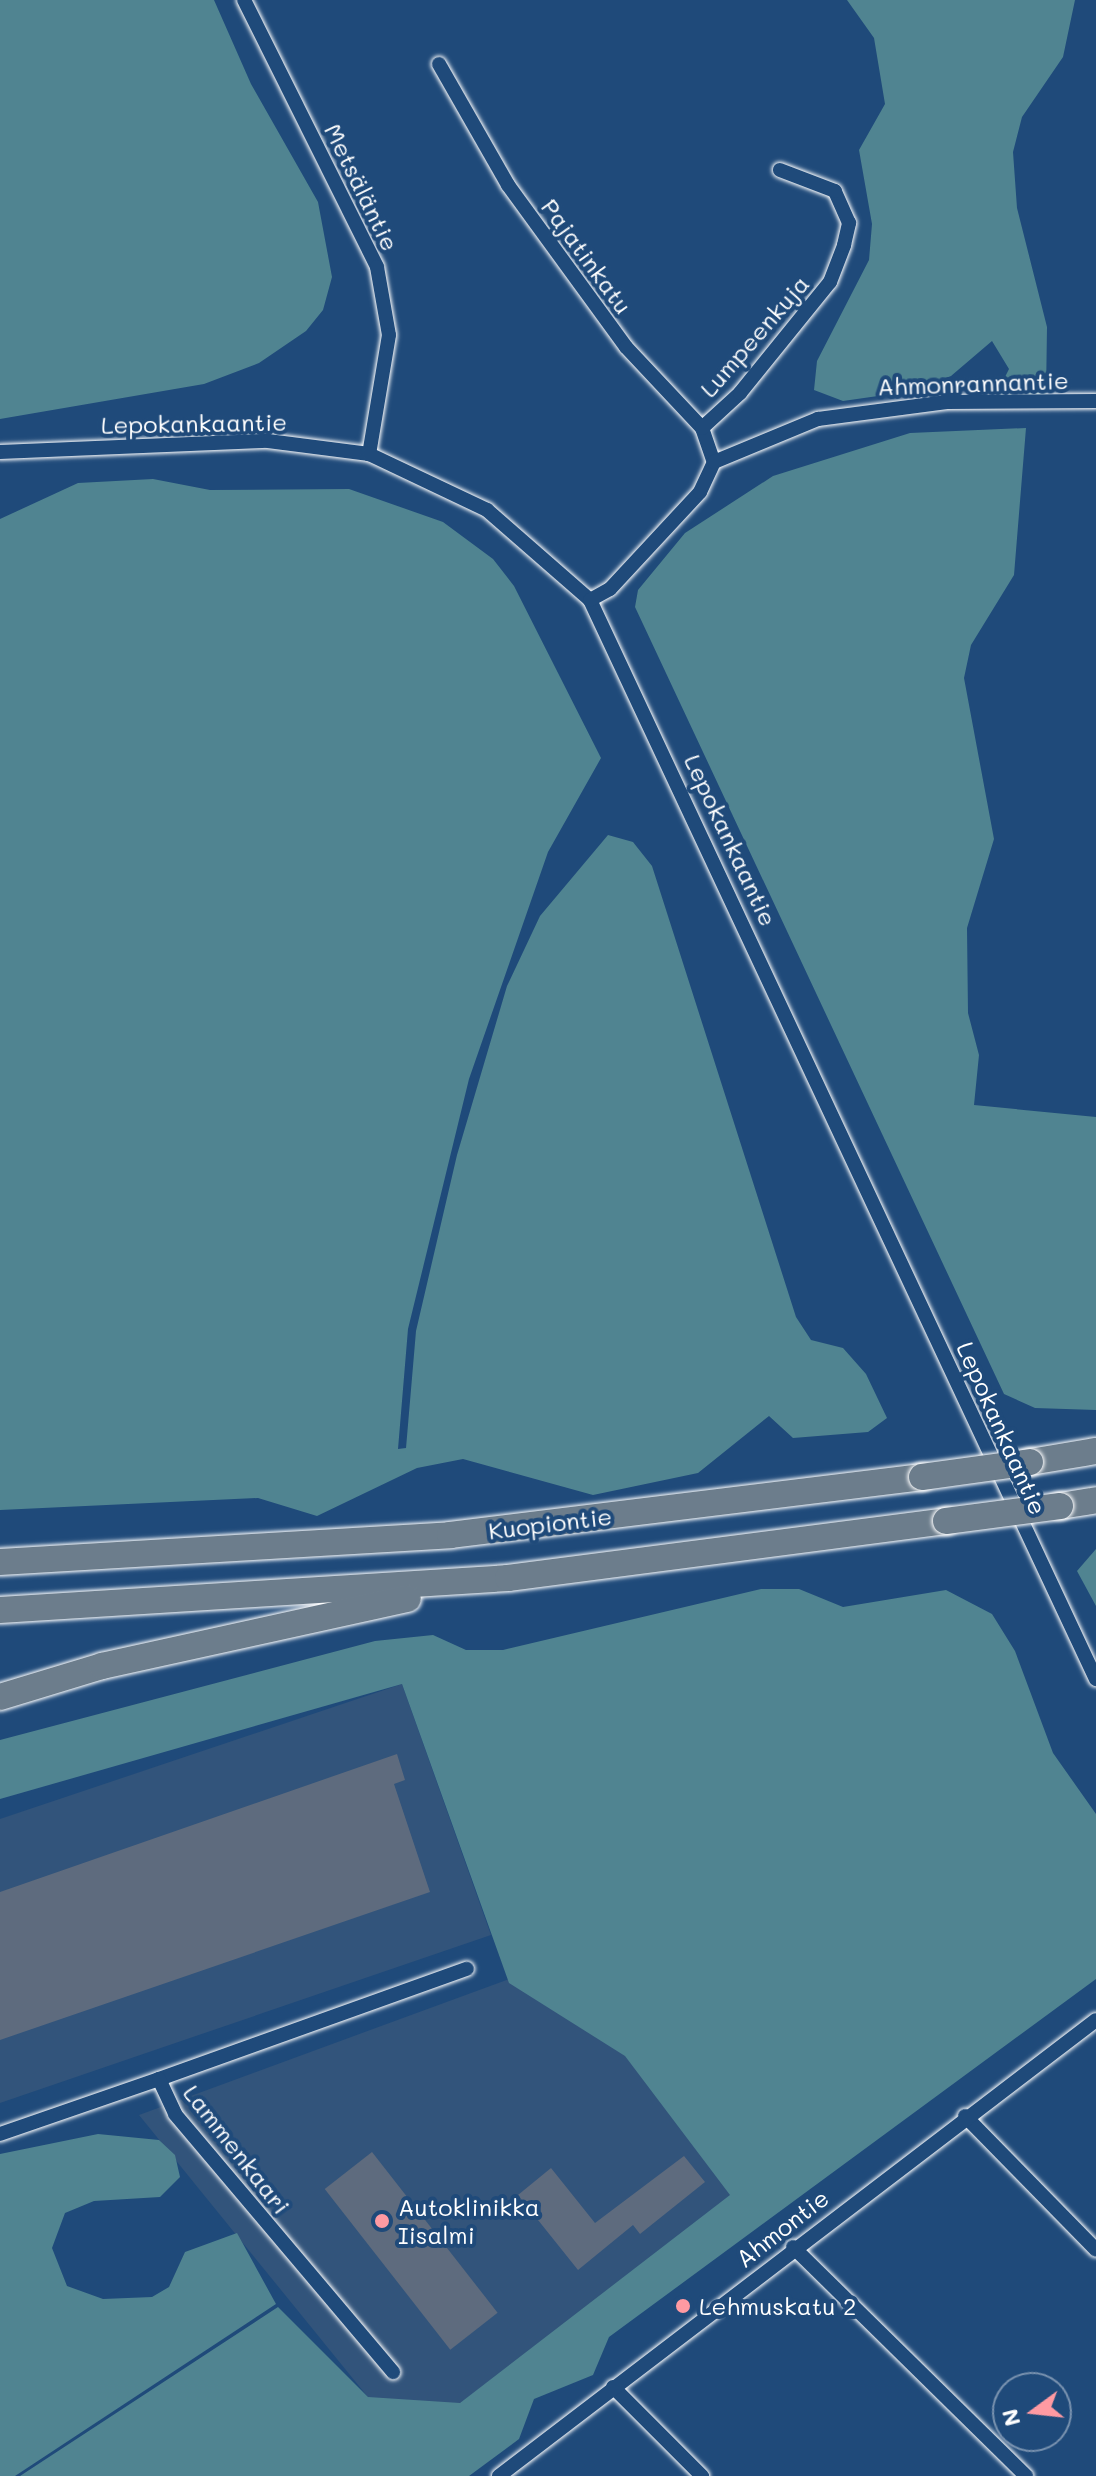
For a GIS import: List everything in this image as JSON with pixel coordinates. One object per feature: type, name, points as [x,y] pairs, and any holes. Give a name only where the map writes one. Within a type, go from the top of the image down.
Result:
[{"type":"highway","name":"Kuopiontie","points":[[0,1562],[450,1535],[922,1477],[1096,1451]]},
{"type":"highway","name":"Kuopiontie","points":[[0,1610],[508,1578],[1096,1500]]},
{"type":"highway","points":[[0,1697],[102,1666],[508,1578]]},
{"type":"street","name":"Metsäläntie","points":[[244,0],[377,267],[389,335],[369,454]]},
{"type":"street","name":"Pajatinkatu","points":[[439,64],[508,185],[626,347],[702,428],[714,462]]},
{"type":"street","name":"Lumpeenkuja","points":[[702,428],[740,393],[830,282],[844,245],[849,223],[835,191],[780,170]]},
{"type":"street","name":"Ahmonrannantie","points":[[714,462],[818,419],[876,408],[1096,401]]},
{"type":"street","name":"Lepokankaantie","points":[[0,452],[268,441],[369,454],[487,510],[590,600],[1096,1679]]},
{"type":"street","points":[[590,600],[610,589],[700,492],[714,462]]},
{"type":"street","points":[[159,2079],[467,1969]]},
{"type":"street","name":"Ahmontie","points":[[499,2476],[793,2247],[1096,2020]]},
{"type":"street","name":"Lammenkaari","points":[[0,2134],[159,2079],[175,2114],[393,2372]]},
{"type":"street","points":[[965,2116],[1096,2250]]},
{"type":"street","points":[[793,2247],[1026,2476]]},
{"type":"street","points":[[613,2387],[702,2476]]},
{"type":"shaded area","points":[[402,1684],[491,1935],[0,2103],[0,1819]]},
{"type":"shaded area","points":[[558,1961],[755,2181],[406,2444],[139,2115]]},
{"type":"green space","points":[[0,0],[214,0],[251,84],[318,202],[332,277],[323,310],[306,331],[259,363],[204,384],[0,419]]},
{"type":"green space","points":[[847,0],[1075,0],[1063,57],[1022,117],[1013,152],[1017,208],[1047,327],[1046,396],[996,395],[1009,369],[992,341],[951,376],[913,391],[843,401],[814,390],[817,361],[869,260],[872,224],[859,150],[885,104],[874,38]]},
{"type":"green space","points":[[1026,428],[1014,575],[971,645],[964,678],[994,839],[967,928],[968,1013],[979,1055],[974,1105],[1096,1117],[1096,1410],[1035,1408],[1004,1394],[635,607],[638,590],[685,533],[773,476],[910,433]]},
{"type":"green space","points":[[153,479],[210,490],[349,489],[443,522],[493,559],[514,586],[601,758],[548,852],[469,1079],[408,1329],[398,1449],[406,1448],[416,1331],[457,1155],[507,986],[540,916],[608,835],[633,842],[652,866],[796,1317],[811,1340],[843,1348],[866,1374],[887,1418],[868,1432],[793,1438],[769,1416],[698,1473],[593,1495],[463,1459],[417,1468],[317,1516],[258,1498],[0,1510],[0,519],[78,483]]},
{"type":"green space","points":[[1096,1549],[1096,1606],[1077,1571]]},
{"type":"green space","points":[[761,1589],[799,1589],[843,1607],[946,1590],[992,1614],[1015,1651],[1053,1753],[1096,1814],[1096,1979],[609,2337],[593,2375],[534,2399],[519,2439],[469,2476],[20,2476],[278,2307],[368,2397],[460,2403],[730,2195],[625,2056],[509,1983],[402,1684],[0,1799],[0,1740],[375,1641],[433,1635],[466,1650],[503,1650]]},
{"type":"green space","points":[[98,2134],[159,2140],[175,2155],[180,2177],[160,2197],[94,2201],[65,2213],[52,2248],[67,2286],[103,2299],[152,2297],[169,2287],[185,2252],[237,2233],[276,2304],[15,2476],[0,2476],[0,2154]]},
{"type":"building","points":[[397,1754],[405,1780],[394,1784],[430,1892],[0,2040],[0,1892]]},
{"type":"building","points":[[372,2152],[498,2313],[450,2350],[325,2189]]},
{"type":"building","points":[[684,2156],[705,2182],[640,2234],[633,2225],[578,2270],[518,2195],[551,2168],[595,2223]]},
{"type":"place","name":"Autoklinikka Iisalmi","points":[[382,2221]]},
{"type":"place","name":"Lehmuskatu 2","points":[[683,2306]]}]
